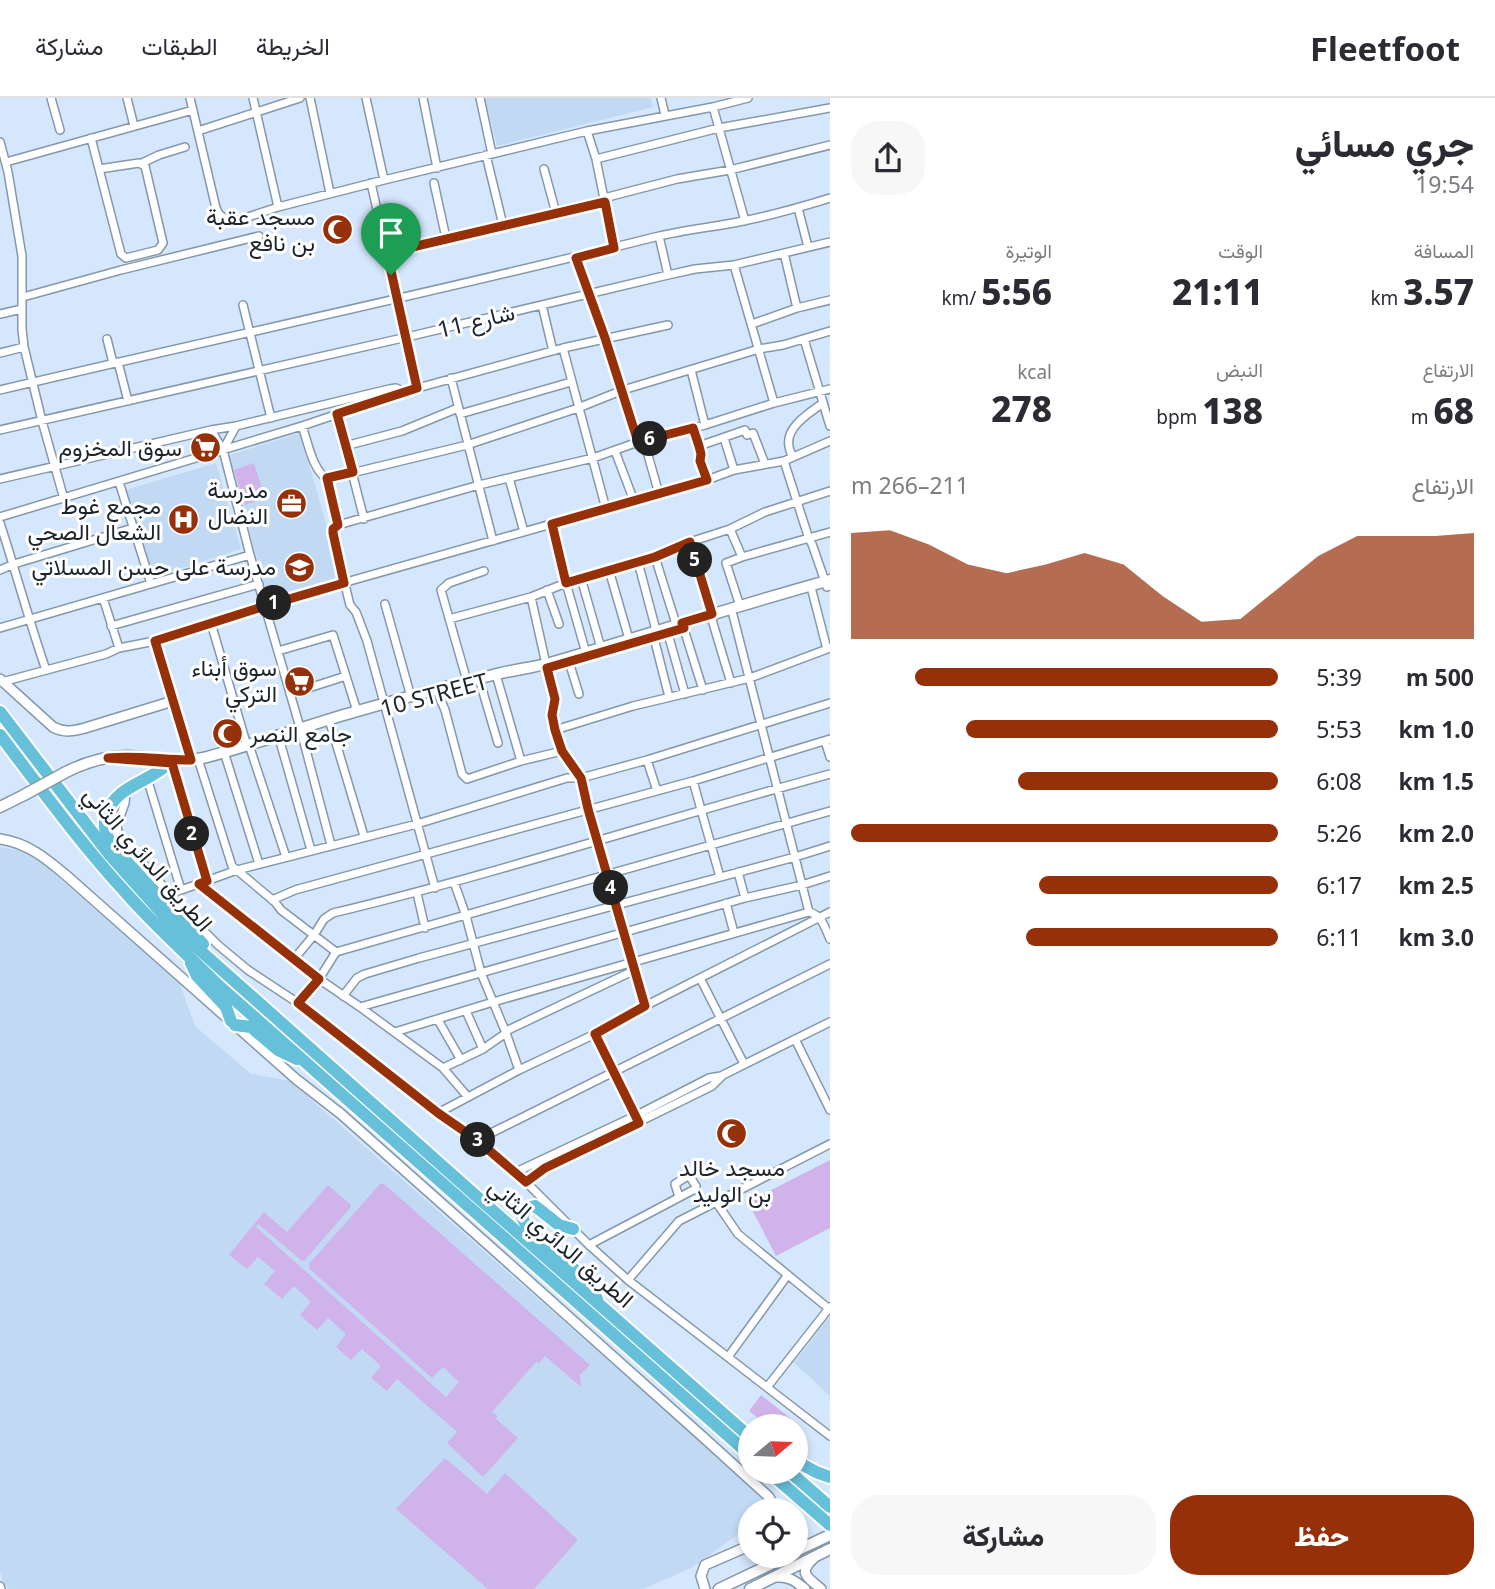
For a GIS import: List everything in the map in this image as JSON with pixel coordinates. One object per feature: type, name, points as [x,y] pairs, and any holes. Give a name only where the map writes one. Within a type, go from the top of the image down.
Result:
[{"type":"highway","name":"الطريق الدائري الثاني","points":[[0,712],[109,854],[176,929],[738,1426]]},
{"type":"highway","name":"الطريق الدائري الثاني","points":[[0,735],[91,854],[188,956],[738,1444]]},
{"type":"highway","points":[[171,763],[126,790],[111,803],[104,823],[106,834],[117,851],[201,941],[219,967]]},
{"type":"highway","points":[[188,956],[197,976],[222,1002],[233,1023],[251,1027],[278,1050],[306,1062]]},
{"type":"highway","points":[[573,1229],[559,1225],[535,1206],[527,1208],[522,1217],[543,1242],[591,1286],[600,1306]]},
{"type":"highway","points":[[683,1379],[738,1416]]},
{"type":"highway","points":[[808,1468],[830,1477]]},
{"type":"highway","points":[[783,1484],[830,1525]]},
{"type":"highway","points":[[804,1484],[830,1507]]},
{"type":"main road","name":"10 STREET","points":[[108,758],[171,763],[225,755],[357,711],[547,666],[629,639],[812,591],[828,584]]},
{"type":"main road","name":"10 STREET","points":[[736,611],[828,584]]},
{"type":"main road","name":"10 STREET","points":[[108,758],[124,756],[195,761],[467,681],[569,662],[669,629]]},
{"type":"main road","points":[[0,807],[77,767],[108,758]]},
{"type":"main road","points":[[808,1545],[830,1535]]},
{"type":"main road","points":[[750,1589],[823,1553]]},
{"type":"main road","points":[[719,1589],[763,1568]]},
{"type":"street","points":[[51,98],[60,130]]},
{"type":"street","points":[[127,98],[134,126]]},
{"type":"street","points":[[190,98],[216,208],[219,214],[230,221],[330,193],[587,131],[748,98]]},
{"type":"street","points":[[253,98],[278,207]]},
{"type":"street","points":[[198,131],[300,98]]},
{"type":"street","points":[[310,98],[330,193]]},
{"type":"street","points":[[366,98],[384,180]]},
{"type":"street","points":[[423,98],[437,168]]},
{"type":"street","points":[[480,98],[503,225]]},
{"type":"street","points":[[661,98],[666,115]]},
{"type":"street","points":[[713,107],[744,221]]},
{"type":"street","points":[[596,159],[719,128],[830,108]]},
{"type":"street","points":[[6,162],[193,110]]},
{"type":"street","points":[[587,131],[596,159],[614,248]]},
{"type":"street","points":[[91,138],[121,254],[126,258],[158,250],[163,243],[146,169],[142,163]]},
{"type":"street","points":[[0,142],[6,162],[4,175],[22,256],[24,347],[64,499]]},
{"type":"street","points":[[387,253],[556,213],[677,179],[730,170],[830,145]]},
{"type":"street","points":[[99,169],[142,163],[185,147]]},
{"type":"street","points":[[544,169],[556,213]]},
{"type":"street","points":[[371,183],[417,388]]},
{"type":"street","points":[[434,183],[446,239]]},
{"type":"street","points":[[0,390],[398,300],[659,236],[744,221],[830,198]]},
{"type":"street","points":[[798,208],[808,247]]},
{"type":"street","points":[[23,297],[258,236]]},
{"type":"street","points":[[659,236],[668,275]]},
{"type":"street","name":"شارع 11","points":[[0,430],[668,275],[734,265],[830,242]]},
{"type":"street","points":[[784,253],[797,308]]},
{"type":"street","points":[[576,258],[659,494]]},
{"type":"street","points":[[734,265],[774,403]]},
{"type":"street","points":[[752,324],[830,300]]},
{"type":"street","points":[[243,305],[271,418]]},
{"type":"street","points":[[542,305],[553,351]]},
{"type":"street","points":[[0,314],[22,309]]},
{"type":"street","points":[[0,517],[451,378],[563,348],[668,325]]},
{"type":"street","points":[[327,478],[467,445],[623,390],[830,331]]},
{"type":"street","points":[[107,339],[128,401]]},
{"type":"street","points":[[804,339],[830,426]]},
{"type":"street","points":[[0,353],[24,347]]},
{"type":"street","points":[[563,348],[606,509]]},
{"type":"street","points":[[691,370],[705,425]]},
{"type":"street","points":[[451,378],[493,541]]},
{"type":"street","points":[[345,446],[459,411],[571,382]]},
{"type":"street","points":[[0,479],[389,389],[396,388],[403,392]]},
{"type":"street","points":[[435,888],[367,641],[356,612],[350,605],[333,529],[338,525],[479,485],[593,458],[641,441],[830,389]]},
{"type":"street","points":[[793,457],[788,445],[793,428],[823,403]]},
{"type":"street","points":[[337,414],[364,519]]},
{"type":"street","points":[[223,450],[236,426]]},
{"type":"street","points":[[302,426],[317,467],[327,478],[338,525]]},
{"type":"street","points":[[693,428],[707,480]]},
{"type":"street","points":[[211,430],[223,450],[331,845]]},
{"type":"street","points":[[699,446],[745,430],[747,435],[753,433],[765,464]]},
{"type":"street","points":[[723,438],[734,471]]},
{"type":"street","points":[[1,681],[155,641],[265,606],[634,502],[734,471],[784,461],[830,441]]},
{"type":"street","points":[[615,451],[634,502]]},
{"type":"street","points":[[784,461],[809,539],[828,584]]},
{"type":"street","points":[[509,478],[524,532]]},
{"type":"street","points":[[119,482],[151,584]]},
{"type":"street","points":[[449,619],[531,597],[581,578],[655,557],[730,529],[765,512],[830,491]]},
{"type":"street","points":[[0,523],[47,670]]},
{"type":"street","points":[[552,524],[586,653]]},
{"type":"street","points":[[0,570],[133,528]]},
{"type":"street","points":[[730,529],[742,557]]},
{"type":"street","points":[[809,912],[750,678],[726,563],[830,532]]},
{"type":"street","points":[[690,542],[731,682]]},
{"type":"street","points":[[0,628],[250,555]]},
{"type":"street","points":[[655,557],[685,694]]},
{"type":"street","points":[[638,562],[669,629],[703,690]]},
{"type":"street","points":[[609,570],[629,639]]},
{"type":"street","points":[[467,681],[441,590],[449,583],[484,571]]},
{"type":"street","points":[[581,578],[601,648]]},
{"type":"street","points":[[111,626],[259,584]]},
{"type":"street","points":[[547,590],[559,624]]},
{"type":"street","points":[[555,730],[633,706],[750,678],[828,648],[812,591]]},
{"type":"street","points":[[531,597],[555,699],[552,715],[555,730],[562,751],[581,778],[645,1006]]},
{"type":"street","points":[[103,598],[119,649]]},
{"type":"street","points":[[385,604],[411,697]]},
{"type":"street","points":[[211,623],[286,857]]},
{"type":"street","points":[[669,629],[669,697]]},
{"type":"street","points":[[278,651],[334,635],[357,711]]},
{"type":"street","points":[[155,641],[173,701],[232,866],[281,910],[336,952]]},
{"type":"street","points":[[569,662],[579,694]]},
{"type":"street","points":[[290,694],[346,676]]},
{"type":"street","points":[[497,678],[521,761]]},
{"type":"street","points":[[1,681],[53,727],[62,731],[74,731],[173,701]]},
{"type":"street","points":[[480,682],[498,743]]},
{"type":"street","points":[[437,691],[445,710],[462,774],[467,779],[562,751]]},
{"type":"street","points":[[170,894],[237,870],[417,824],[567,778],[581,778],[647,760],[830,703]]},
{"type":"street","points":[[330,723],[364,836]]},
{"type":"street","points":[[279,738],[311,850]]},
{"type":"street","points":[[272,900],[291,892],[828,740],[830,757]]},
{"type":"street","points":[[225,755],[259,864]]},
{"type":"street","points":[[647,760],[657,790]]},
{"type":"street","points":[[171,763],[203,882],[319,979],[443,1068],[467,1096]]},
{"type":"street","points":[[294,959],[324,919],[333,913],[435,888],[830,774]]},
{"type":"street","points":[[147,778],[181,890]]},
{"type":"street","points":[[693,780],[720,877]]},
{"type":"street","points":[[126,790],[117,829],[141,861],[218,945],[477,1140],[516,1172],[628,1280],[830,1436]]},
{"type":"street","points":[[298,1003],[319,979],[336,952],[830,811]]},
{"type":"street","points":[[0,839],[22,844],[51,862],[296,1079],[341,1114],[769,1498]]},
{"type":"street","points":[[342,996],[365,974],[830,846]]},
{"type":"street","points":[[738,872],[745,898]]},
{"type":"street","points":[[360,1007],[830,876]]},
{"type":"street","points":[[454,882],[481,973],[519,1070]]},
{"type":"street","points":[[416,893],[425,928]]},
{"type":"street","points":[[726,903],[734,933]]},
{"type":"street","points":[[395,1032],[494,1002],[634,966],[809,912],[820,917],[830,939]]},
{"type":"street","points":[[438,1113],[830,912]]},
{"type":"street","points":[[477,1140],[830,964]]},
{"type":"street","points":[[443,1068],[483,1049],[508,1030],[634,966]]},
{"type":"street","points":[[700,978],[744,1064]]},
{"type":"street","points":[[466,1011],[483,1049]]},
{"type":"street","points":[[438,1020],[461,1060]]},
{"type":"street","points":[[526,1182],[545,1168],[709,1078],[723,1076],[830,1022]]},
{"type":"street","points":[[595,1034],[637,1119]]},
{"type":"street","points":[[795,1039],[830,1110]]},
{"type":"street","points":[[516,1172],[637,1119]]},
{"type":"street","points":[[628,1280],[679,1221],[830,1144]]},
{"type":"street","points":[[589,1245],[679,1196]]},
{"type":"street","points":[[716,1202],[738,1234],[829,1307],[768,1386]]},
{"type":"street","points":[[728,1357],[788,1276]]},
{"type":"street","points":[[705,1589],[701,1576],[705,1564],[738,1550]]},
{"type":"street","points":[[821,1589],[805,1571],[807,1565],[823,1553]]},
{"type":"street","points":[[776,1577],[792,1578],[805,1589]]},
{"type":"shaded area","points":[[485,98],[651,98],[653,107],[497,146]]},
{"type":"shaded area","points":[[300,433],[342,579],[268,600],[229,455]]},
{"type":"shaded area","name":"مجمع غوط الشعال الصحي","points":[[216,463],[241,549],[153,577],[126,490]]},
{"type":"shaded area","points":[[254,463],[265,498],[245,505],[234,470]]},
{"type":"shaded area","points":[[0,847],[21,851],[42,863],[180,984],[195,1026],[251,1074],[290,1081],[738,1474],[738,1484],[749,1484],[765,1498],[738,1498],[738,1534],[693,1567],[643,1589],[9,1589],[0,1572]]},
{"type":"shaded area","points":[[830,1160],[830,1228],[776,1256],[748,1202]]},
{"type":"shaded area","points":[[380,1184],[384,1184],[590,1365],[580,1375],[581,1387],[545,1356],[539,1363],[536,1362],[492,1412],[498,1416],[496,1419],[518,1438],[483,1477],[447,1443],[457,1432],[397,1379],[387,1391],[371,1378],[381,1366],[362,1349],[351,1360],[336,1347],[346,1334],[328,1318],[317,1330],[300,1315],[311,1302],[294,1286],[282,1299],[264,1284],[275,1271],[258,1257],[247,1269],[229,1255],[264,1212],[287,1232],[328,1185],[351,1205],[305,1260],[302,1261],[258,1224],[256,1227],[446,1397],[459,1382],[443,1367],[432,1378],[310,1269],[309,1264]]},
{"type":"shaded area","points":[[830,1316],[830,1396],[792,1361],[797,1359]]},
{"type":"shaded area","points":[[761,1395],[785,1414],[753,1414],[749,1411]]},
{"type":"shaded area","points":[[445,1458],[487,1494],[505,1473],[578,1540],[534,1589],[488,1589],[396,1509]]},
{"type":"place","name":"مسجد عقبة بن نافع","points":[[338,230]]},
{"type":"place","name":"سوق المخزوم","points":[[205,448]]},
{"type":"place","name":"مدرسة النضال","points":[[291,503]]},
{"type":"place","name":"مجمع غوط الشعال الصحي","points":[[184,519]]},
{"type":"place","name":"مدرسة على حسن المسلاتي","points":[[299,567]]},
{"type":"place","name":"سوق أبناء التركي","points":[[300,681]]},
{"type":"place","name":"جامع النصر","points":[[227,734]]},
{"type":"place","name":"مسجد خالد بن الوليد","points":[[732,1134]]},
{"type":"route","points":[[605,202],[614,248],[576,258],[623,390],[638,442],[693,428],[707,480],[552,524],[566,583],[655,557],[690,542],[712,614],[682,623],[684,628],[654,638],[547,668],[555,699],[552,715],[555,730],[562,751],[581,778],[645,1006],[595,1034],[639,1123],[545,1168],[526,1182],[477,1140],[438,1113],[298,1003],[319,979],[199,884],[207,881],[172,763],[108,758],[124,756],[191,760],[155,641],[344,583],[333,533],[333,529],[338,525],[327,478],[353,472],[337,414],[417,388],[391,275],[387,253],[605,202]]}]
